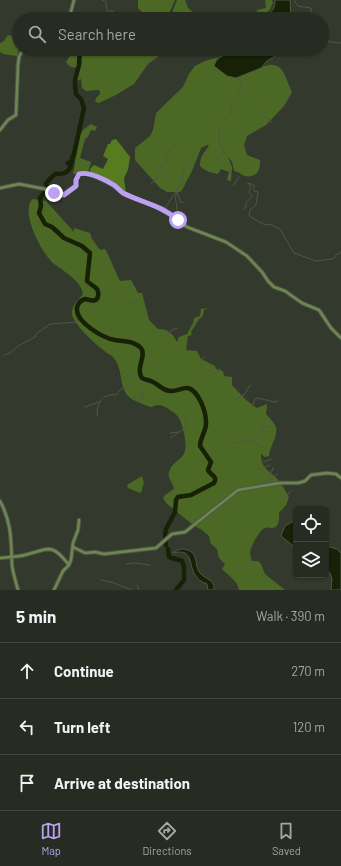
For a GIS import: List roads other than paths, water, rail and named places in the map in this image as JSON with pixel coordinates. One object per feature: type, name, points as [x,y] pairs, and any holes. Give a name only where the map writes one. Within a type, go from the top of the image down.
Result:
[{"type":"street","points":[[71,12],[74,0]]},
{"type":"street","points":[[0,130],[8,120],[16,115],[20,56]]},
{"type":"street","points":[[0,188],[19,184],[45,189],[62,195],[76,186],[76,180],[79,174],[91,174],[111,184],[123,193],[164,210],[187,227],[221,239],[244,254],[262,272],[274,287],[285,291],[302,303],[319,310],[331,328],[341,338]]},
{"type":"street","points":[[73,547],[85,553],[95,552],[104,554],[156,548],[172,534],[185,532],[238,490],[280,483],[298,483],[305,481],[311,475],[326,473],[336,474],[341,478]]},
{"type":"street","points":[[0,501],[4,508],[10,529],[13,574],[18,590]]},
{"type":"street","points":[[54,590],[63,571],[69,565],[79,520]]},
{"type":"street","points":[[0,558],[50,549],[60,554],[69,565]]},
{"type":"waterway","points":[[102,0],[106,2],[107,11],[114,12]]},
{"type":"waterway","points":[[294,0],[298,6],[311,8],[311,12]]},
{"type":"waterway","points":[[329,42],[341,43]]},
{"type":"waterway","points":[[80,56],[75,86],[76,94],[81,99],[84,108],[72,162],[68,163],[71,166],[68,171],[63,174],[55,174],[46,183],[47,189],[40,198],[41,206],[39,213],[45,224],[52,227],[64,238],[82,246],[90,253],[87,281],[97,289],[98,295],[96,300],[85,299],[79,303],[77,308],[80,319],[97,333],[110,339],[132,342],[138,345],[141,348],[143,355],[140,366],[140,374],[142,378],[152,381],[163,389],[167,390],[172,391],[188,388],[199,397],[201,402],[206,418],[206,425],[200,446],[211,462],[208,470],[215,477],[215,481],[214,483],[191,495],[178,497],[176,500],[175,512],[166,529],[166,545]]},
{"type":"waterway","points":[[146,62],[155,56]]},
{"type":"waterway","points":[[229,158],[219,141],[219,131],[222,122],[231,112],[231,103],[236,98],[242,82],[236,78]]},
{"type":"waterway","points":[[259,108],[263,115],[272,122]]},
{"type":"waterway","points":[[266,119],[270,123]]},
{"type":"waterway","points":[[158,169],[167,161],[167,156],[176,144]]},
{"type":"waterway","points":[[213,164],[219,156],[224,153]]},
{"type":"waterway","points":[[165,208],[182,182],[183,173],[190,156]]},
{"type":"waterway","points":[[151,184],[163,172]]},
{"type":"waterway","points":[[233,186],[239,177]]},
{"type":"waterway","points":[[248,183],[254,185],[254,191],[258,192],[256,205],[250,210],[249,216],[263,224],[272,225],[280,229],[294,253],[316,261],[333,259],[341,252]]},
{"type":"waterway","points":[[243,209],[246,207],[246,203],[252,196],[249,192],[251,187],[249,184]]},
{"type":"waterway","points":[[177,192],[177,212],[179,213],[177,217]]},
{"type":"waterway","points":[[177,192],[181,203],[183,202]]},
{"type":"waterway","points":[[121,293],[131,286]]},
{"type":"waterway","points":[[126,303],[132,303],[140,299]]},
{"type":"waterway","points":[[140,320],[144,316],[144,313],[148,310]]},
{"type":"waterway","points":[[4,355],[10,353],[18,346],[35,337],[36,334],[50,324],[77,322],[79,318]]},
{"type":"waterway","points":[[165,336],[172,330],[178,328]]},
{"type":"waterway","points":[[198,372],[202,367],[201,361],[204,357]]},
{"type":"waterway","points":[[206,374],[212,366]]},
{"type":"waterway","points":[[205,378],[218,372],[220,368]]},
{"type":"waterway","points":[[122,380],[130,373]]},
{"type":"waterway","points":[[97,416],[98,405],[103,398],[106,396],[116,395],[122,388],[141,377]]},
{"type":"waterway","points":[[234,400],[244,395],[250,385]]},
{"type":"waterway","points":[[139,402],[144,397],[143,391],[146,388]]},
{"type":"waterway","points":[[139,399],[143,391]]},
{"type":"waterway","points":[[133,397],[142,393]]},
{"type":"waterway","points":[[252,407],[255,399],[258,398],[275,402],[278,401]]},
{"type":"waterway","points":[[85,407],[99,402]]},
{"type":"waterway","points":[[170,438],[184,429],[187,417]]},
{"type":"waterway","points":[[230,444],[244,441],[249,442],[261,434],[264,426],[272,427]]},
{"type":"waterway","points":[[170,433],[179,432]]},
{"type":"waterway","points":[[250,442],[265,448]]},
{"type":"waterway","points":[[260,463],[272,459]]},
{"type":"waterway","points":[[258,470],[270,465]]},
{"type":"waterway","points":[[268,477],[270,476],[273,468]]},
{"type":"waterway","points":[[260,484],[277,474]]},
{"type":"waterway","points":[[282,501],[291,491]]},
{"type":"waterway","points":[[168,549],[169,557],[182,561],[184,567],[184,580],[176,590]]},
{"type":"waterway","points":[[126,564],[136,563],[150,565]]},
{"type":"waterway","points":[[101,580],[132,590]]},
{"type":"waterway","points":[[137,585],[139,590]]}]
